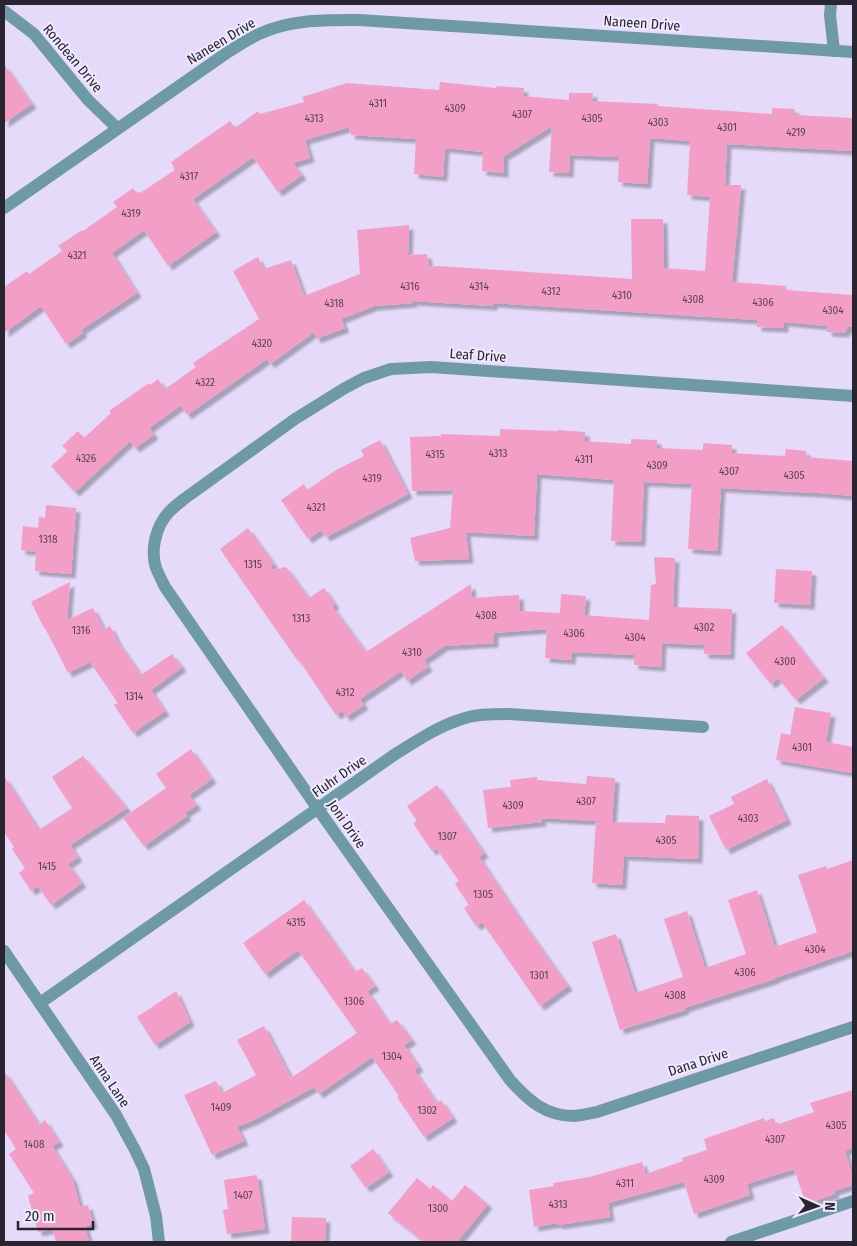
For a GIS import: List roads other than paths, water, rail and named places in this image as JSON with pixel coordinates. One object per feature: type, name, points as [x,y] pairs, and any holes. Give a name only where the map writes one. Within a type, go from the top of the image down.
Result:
[{"type":"street","points":[[831,4],[830,15],[834,51]]},
{"type":"street","name":"Rondean Drive","points":[[4,11],[34,34],[88,100],[117,128]]},
{"type":"street","name":"Naneen Drive","points":[[4,208],[228,52],[260,34],[282,26],[323,20],[359,20],[853,52]]},
{"type":"street","name":"Leaf Drive","points":[[157,534],[168,513],[184,499],[295,419],[364,378],[391,369],[431,367],[853,396]]},
{"type":"street","name":"Joni Drive","points":[[157,534],[154,553],[156,567],[165,586],[318,809],[510,1080],[533,1104],[550,1112]]},
{"type":"street","name":"Fluhr Drive","points":[[40,1003],[394,755],[434,731],[460,719],[485,714],[509,714],[703,727]]},
{"type":"street","name":"Anna Lane","points":[[4,951],[116,1115],[135,1150],[144,1169],[156,1216],[159,1242]]},
{"type":"street","name":"Dana Drive","points":[[550,1112],[576,1116],[597,1112],[853,1026]]},
{"type":"street","points":[[731,1242],[853,1201]]}]
